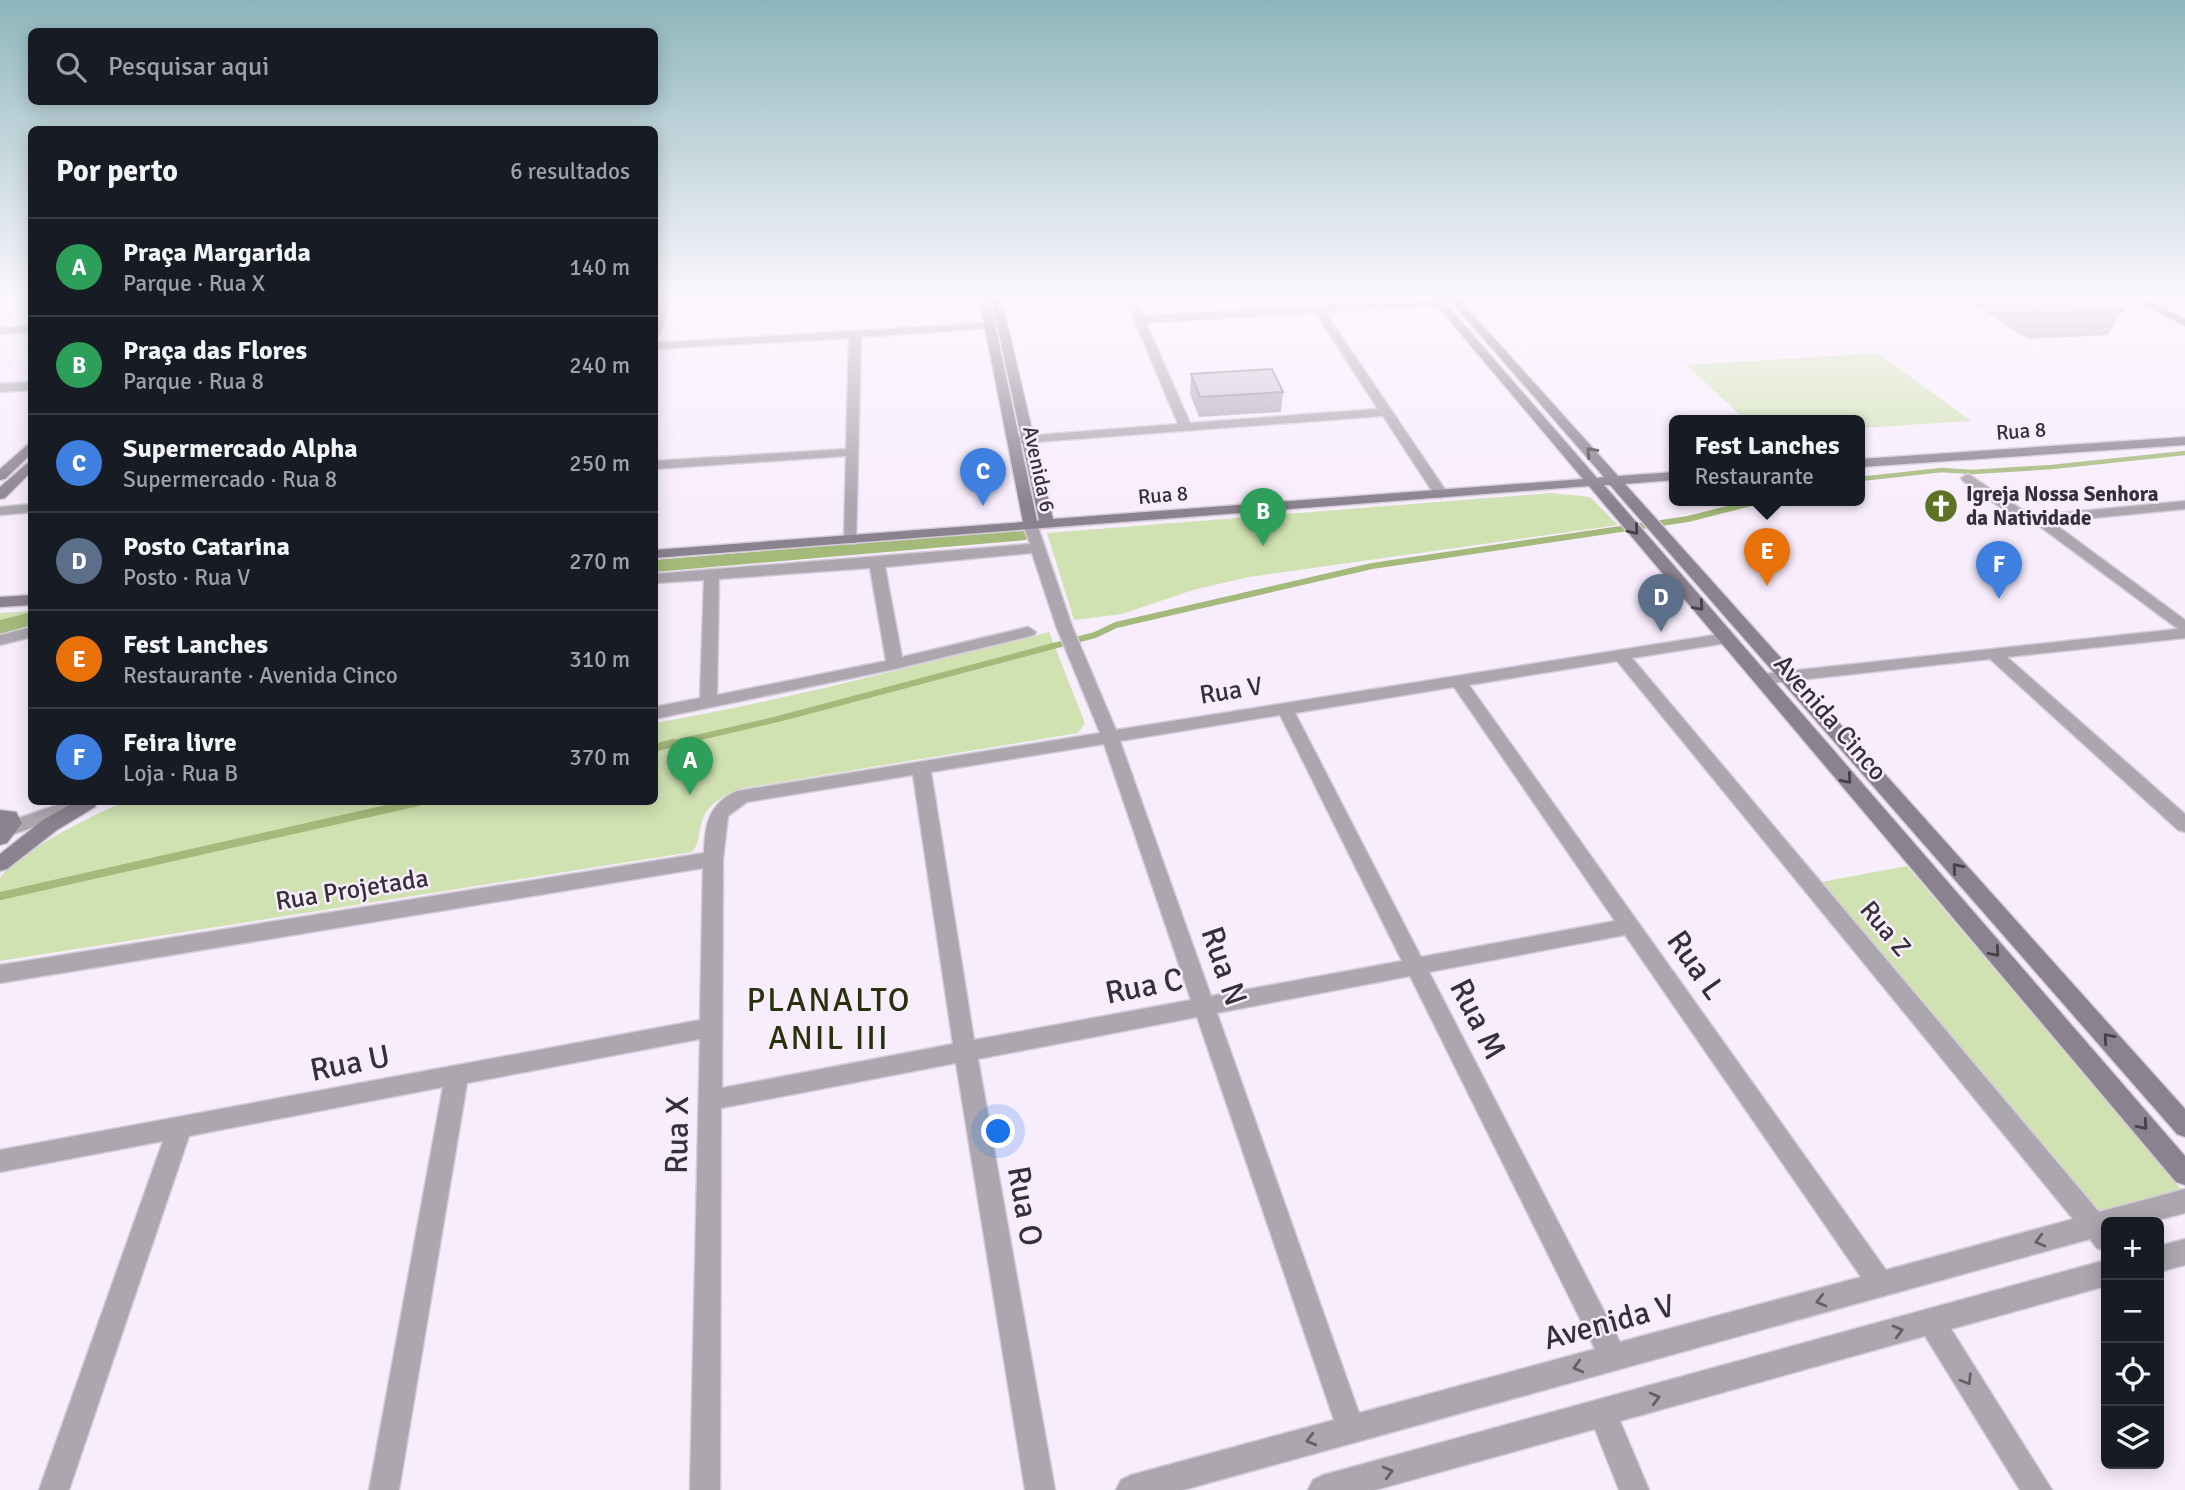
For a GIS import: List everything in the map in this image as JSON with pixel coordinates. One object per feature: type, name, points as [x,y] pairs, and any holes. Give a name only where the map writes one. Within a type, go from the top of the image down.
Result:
[{"type":"street","points":[[851,540],[854,367]]},
{"type":"street","name":"Avenida 6","points":[[1002,367],[1013,440],[1031,527]]},
{"type":"street","name":"Avenida 6","points":[[1008,367],[1028,439],[1047,525]]},
{"type":"street","points":[[1159,367],[1185,427]]},
{"type":"street","points":[[1356,367],[1441,494]]},
{"type":"street","name":"Avenida Cinco","points":[[1495,367],[2185,1174]]},
{"type":"street","name":"Avenida Cinco","points":[[1515,367],[2185,1126]]},
{"type":"street","points":[[1506,380],[1525,378]]},
{"type":"street","points":[[0,388],[28,386]]},
{"type":"street","points":[[1013,440],[1386,412]]},
{"type":"street","name":"Rua 8","points":[[1865,463],[2185,441]]},
{"type":"street","points":[[0,476],[28,449]]},
{"type":"street","points":[[658,465],[853,452]]},
{"type":"street","points":[[0,495],[28,467]]},
{"type":"street","name":"Rua 8","points":[[658,554],[1669,476]]},
{"type":"street","points":[[1968,478],[2016,512],[2039,519],[2185,630]]},
{"type":"street","points":[[2039,519],[2185,505]]},
{"type":"street","points":[[0,511],[28,508]]},
{"type":"street","name":"Rua N","points":[[1031,527],[1063,626],[1110,737],[1351,1429]]},
{"type":"street","points":[[658,579],[877,564],[1037,548]]},
{"type":"street","points":[[877,564],[895,664]]},
{"type":"street","points":[[708,703],[712,574]]},
{"type":"street","points":[[0,602],[28,600]]},
{"type":"street","points":[[1762,679],[2185,630]]},
{"type":"street","points":[[658,712],[895,664],[1028,632]]},
{"type":"street","points":[[0,640],[28,633]]},
{"type":"street","name":"Rua V","points":[[743,796],[1727,638]]},
{"type":"street","points":[[1994,654],[2185,825]]},
{"type":"street","name":"Rua Z","points":[[1621,655],[2101,1223]]},
{"type":"street","name":"Rua L","points":[[1458,681],[1881,1284]]},
{"type":"street","name":"Rua M","points":[[1285,709],[1614,1358]]},
{"type":"street","name":"Rua O","points":[[921,767],[965,1052],[1040,1490]]},
{"type":"street","name":"Rua X","points":[[705,1490],[713,859],[716,817],[724,805],[743,796]]},
{"type":"street","points":[[4,826],[66,805]]},
{"type":"street","points":[[4,826],[76,805]]},
{"type":"street","points":[[0,864],[50,825],[81,805]]},
{"type":"street","points":[[0,855],[4,826]]},
{"type":"street","name":"Rua Projetada","points":[[0,974],[713,859]]},
{"type":"street","name":"Rua C","points":[[710,1100],[1630,926]]},
{"type":"street","name":"Rua U","points":[[0,1161],[711,1027]]},
{"type":"street","points":[[384,1490],[457,1075]]},
{"type":"street","points":[[54,1490],[180,1127]]},
{"type":"street","name":"Avenida V","points":[[2135,1217],[2185,1201]]},
{"type":"street","name":"Avenida V","points":[[1131,1490],[1881,1284],[2101,1228]]},
{"type":"street","points":[[2164,1257],[2185,1251]]},
{"type":"street","points":[[1323,1490],[2101,1274]]},
{"type":"street","points":[[1931,1322],[2037,1490]]},
{"type":"street","points":[[1603,1413],[1634,1490]]},
{"type":"green space","points":[[1688,367],[1897,367],[1971,421],[1865,428],[1865,415],[1741,415]]},
{"type":"green space","points":[[1551,493],[1590,497],[1618,525],[1249,577],[1193,590],[1122,614],[1074,620],[1047,533]]},
{"type":"green space","points":[[1023,534],[1026,539],[658,570],[658,563]]},
{"type":"green space","points":[[28,611],[28,626],[0,634],[0,613]]},
{"type":"green space","points":[[1049,632],[1085,723],[1078,733],[739,789],[713,804],[705,814],[697,844],[692,852],[0,961],[0,878],[36,848],[71,827],[118,805],[658,805],[658,722],[803,693]]},
{"type":"green space","points":[[1907,866],[2185,1194],[2101,1215],[1821,882]]},
{"type":"building","points":[[1272,369],[1283,392],[1200,397],[1191,374]]},
{"type":"waterway","points":[[1865,478],[1942,470],[1972,472],[2052,467],[2185,453]]},
{"type":"waterway","points":[[666,745],[778,719],[1095,635],[1116,625],[1372,566],[1688,519],[1739,506]]},
{"type":"waterway","points":[[658,566],[1019,536]]},
{"type":"waterway","points":[[0,627],[28,619]]},
{"type":"waterway","points":[[658,747],[673,743]]},
{"type":"waterway","points":[[0,896],[405,805]]},
{"type":"place","name":"Supermercado Alpha","points":[[983,506]]},
{"type":"place","name":"Igreja Nossa Senhora da Natividade","points":[[1941,506]]},
{"type":"place","name":"Praça das Flores","points":[[1263,546]]},
{"type":"place","name":"Fest Lanches","points":[[1767,586]]},
{"type":"place","name":"Feira livre","points":[[1999,599]]},
{"type":"place","name":"Posto Catarina","points":[[1661,632]]},
{"type":"place","name":"Praça Margarida","points":[[690,795]]},
{"type":"district","name":"PLANALTO ANIL III","points":[[829,1019]]}]
